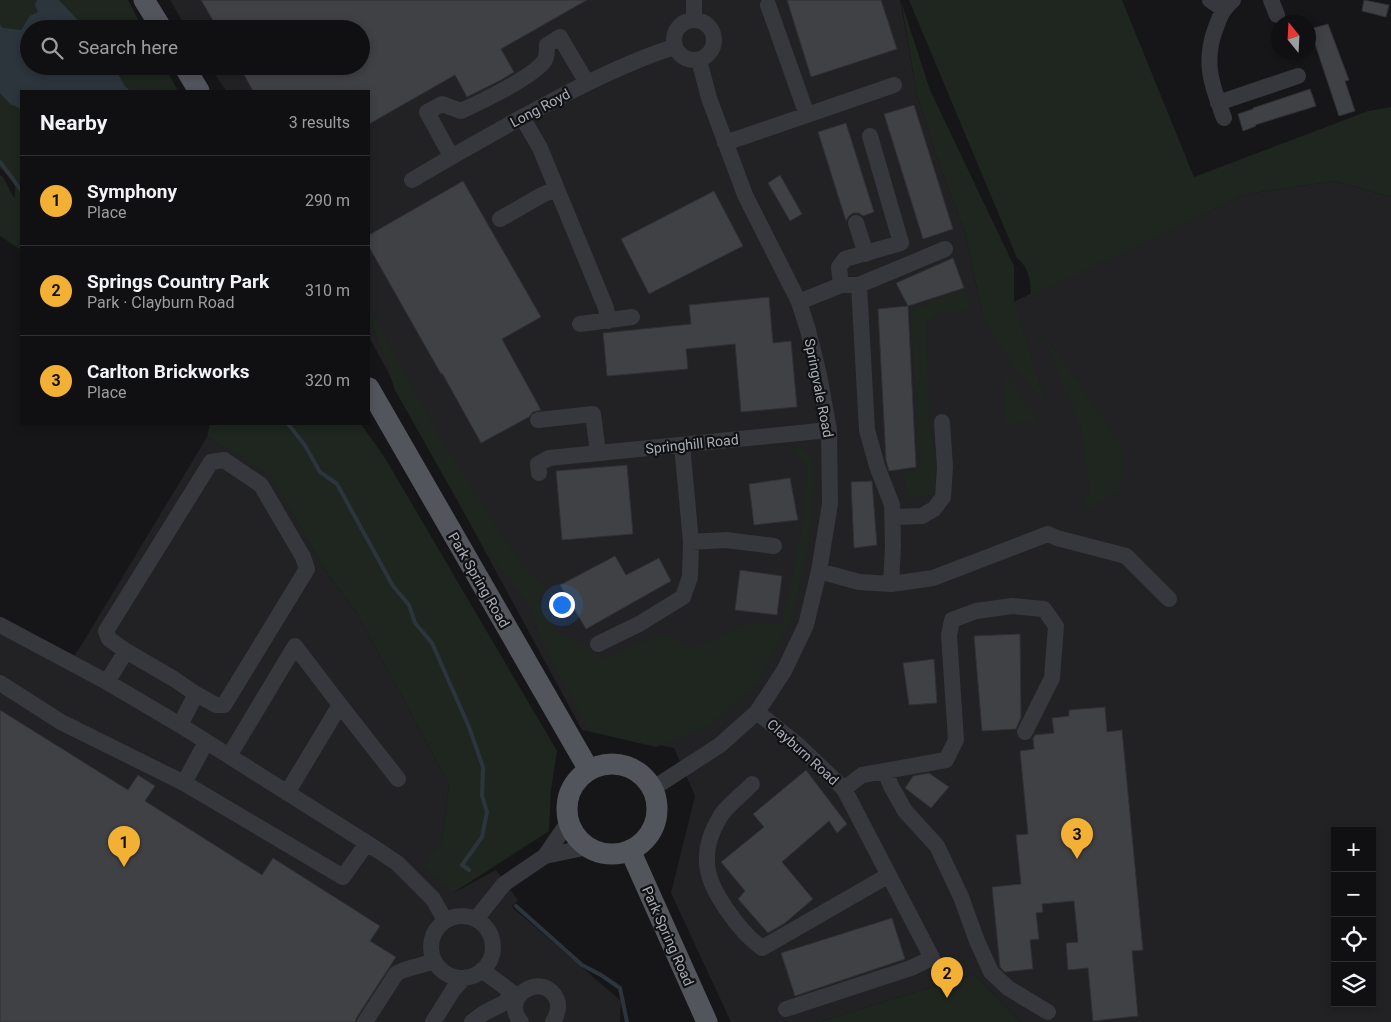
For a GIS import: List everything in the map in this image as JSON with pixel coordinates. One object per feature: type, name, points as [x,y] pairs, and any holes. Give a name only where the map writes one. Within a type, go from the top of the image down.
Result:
[{"type":"main road","points":[[144,0],[156,20]]},
{"type":"main road","points":[[189,75],[198,90]]},
{"type":"main road","name":"Park Spring Road","points":[[370,390],[590,770]]},
{"type":"main road","points":[[607,765],[625,766],[636,771],[652,789],[656,800],[655,824],[649,835],[630,850],[609,854],[588,847],[573,831],[569,821],[568,807],[571,792],[578,780],[590,770],[607,765]]},
{"type":"main road","name":"Park Spring Road","points":[[630,850],[707,1022]]},
{"type":"street","points":[[694,0],[694,20]]},
{"type":"street","points":[[1222,3],[1208,58],[1209,70],[1221,110],[1298,76]]},
{"type":"street","points":[[768,5],[807,115]]},
{"type":"street","points":[[700,20],[710,27],[714,38],[712,49],[704,58],[687,60],[674,47],[673,42],[676,31],[683,23],[700,20]]},
{"type":"street","points":[[451,156],[427,112],[442,104],[461,111],[492,97],[538,68],[546,59],[547,45],[560,37],[587,83]]},
{"type":"street","name":"Long Royd","points":[[412,180],[451,156],[587,83],[641,58],[674,47]]},
{"type":"street","name":"Springvale Road","points":[[652,789],[720,745],[757,712],[784,671],[806,625],[819,571],[830,504],[829,430],[819,375],[799,302],[745,196],[724,143],[699,60]]},
{"type":"street","points":[[724,143],[894,85]]},
{"type":"street","points":[[522,117],[540,148],[606,308],[608,321]]},
{"type":"street","points":[[842,285],[839,267],[845,259],[901,243],[870,136]]},
{"type":"street","points":[[500,218],[556,189]]},
{"type":"street","points":[[856,223],[866,254]]},
{"type":"street","points":[[799,302],[842,285],[859,285],[946,249]]},
{"type":"street","points":[[859,285],[868,430],[877,466],[892,506],[893,546],[891,584]]},
{"type":"street","points":[[580,324],[632,317]]},
{"type":"street","points":[[538,420],[593,414],[598,453]]},
{"type":"street","points":[[893,517],[922,516],[934,509],[944,497],[945,467],[942,422]]},
{"type":"street","name":"Springhill Road","points":[[539,473],[538,464],[549,458],[829,430]]},
{"type":"street","points":[[598,644],[639,624],[683,597],[690,577],[691,542],[682,445]]},
{"type":"street","points":[[224,460],[261,485],[304,557],[306,569],[224,705],[216,705],[196,694],[126,651],[109,639],[106,631],[211,462],[224,460]]},
{"type":"street","points":[[819,571],[859,582],[891,584],[933,578],[1048,534],[1126,556],[1169,598]]},
{"type":"street","points":[[691,542],[726,540],[774,546]]},
{"type":"street","points":[[844,789],[862,775],[946,760],[956,740],[950,635],[952,620],[976,611],[1012,606],[1044,609],[1056,626],[1052,678],[1025,732]]},
{"type":"street","points":[[0,625],[107,682],[180,725],[367,843],[397,863],[433,899],[445,920]]},
{"type":"street","points":[[230,756],[295,646],[398,779]]},
{"type":"street","points":[[107,682],[126,651]]},
{"type":"street","points":[[0,683],[61,722],[184,782],[343,877],[367,843]]},
{"type":"street","points":[[180,725],[196,694]]},
{"type":"street","points":[[287,793],[340,705]]},
{"type":"street","name":"Clayburn Road","points":[[757,712],[799,746],[844,789],[932,958],[911,968],[786,1009]]},
{"type":"street","points":[[184,782],[206,742]]},
{"type":"street","points":[[885,771],[905,811],[937,846],[961,897],[991,972],[1008,988],[1048,1012]]},
{"type":"street","points":[[752,784],[720,816],[709,840],[706,863],[720,897],[732,918],[750,940],[762,948],[889,875]]},
{"type":"street","points":[[476,919],[504,884],[545,856],[569,821]]},
{"type":"street","points":[[545,856],[588,847]]},
{"type":"street","points":[[466,916],[476,919],[490,933],[492,953],[489,962],[474,976],[464,978],[446,974],[434,961],[430,950],[432,939],[437,928],[445,920],[466,916]]},
{"type":"street","points":[[366,1022],[400,970],[422,966],[434,961]]},
{"type":"street","points":[[482,970],[515,996],[516,1012],[521,1022]]},
{"type":"street","points":[[433,1022],[464,978]]},
{"type":"street","points":[[474,1021],[484,1013],[534,986],[547,988],[552,992],[558,1004],[558,1011],[553,1022]]},
{"type":"shaded area","points":[[0,0],[128,0],[138,20],[20,20],[20,75],[169,75],[177,90],[20,90],[20,249],[0,236],[0,175],[3,177],[14,198],[15,188],[10,177],[0,168]]},
{"type":"shaded area","points":[[37,0],[59,0],[78,20],[27,20],[30,16],[38,12],[35,5]]},
{"type":"shaded area","points":[[170,0],[900,0],[917,95],[937,158],[965,233],[983,316],[1246,194],[1335,181],[1391,197],[1391,1022],[1020,1022],[974,974],[819,1022],[731,1022],[671,893],[695,796],[674,748],[582,730],[370,339],[370,90],[225,90],[216,75],[370,75],[370,20],[182,20]]},
{"type":"shaded area","points":[[909,0],[1122,0],[1194,177],[1368,111],[1391,107],[1391,197],[1335,181],[1246,194],[1031,296],[1030,280],[1025,266],[1017,258]]},
{"type":"shaded area","points":[[901,1],[930,90],[1014,266],[1014,301],[1046,405],[1007,359],[983,316],[965,233],[937,158],[917,95]]},
{"type":"shaded area","points":[[0,25],[3,28],[20,30],[20,75],[119,75],[129,90],[20,90],[20,110],[10,104],[0,93]]},
{"type":"shaded area","points":[[964,288],[971,310],[937,314],[926,324],[930,428],[936,459],[935,494],[908,498],[903,471],[920,469],[910,311]]},
{"type":"shaded area","points":[[370,310],[443,443],[517,558],[545,587],[538,601],[560,635],[587,647],[604,660],[650,638],[671,636],[692,648],[747,624],[782,624],[802,529],[808,467],[791,447],[802,448],[813,461],[814,479],[809,542],[793,616],[757,683],[710,725],[656,747],[591,732],[547,653],[528,603],[483,546],[395,390],[374,328],[370,323]]},
{"type":"shaded area","points":[[1042,332],[1122,446],[1121,490],[1091,508],[1079,505],[1090,493],[1082,431]]},
{"type":"shaded area","points":[[1005,372],[1038,421],[1005,424]]},
{"type":"shaded area","points":[[210,425],[362,425],[385,458],[557,751],[551,790],[549,831],[453,893],[423,866],[442,842],[449,784],[358,615],[325,570],[270,475],[207,437]]},
{"type":"shaded area","points":[[207,437],[270,474],[325,570],[358,615],[449,784],[442,842],[453,893],[496,870],[518,900],[512,907],[621,1001],[620,1022],[0,1022],[0,631],[64,668],[79,649]]},
{"type":"shaded area","points":[[974,974],[1020,1022],[819,1022]]},
{"type":"building","points":[[201,0],[587,0],[501,49],[514,72],[501,80],[467,97],[455,75],[370,123],[370,90],[252,90],[244,75],[370,75],[370,20],[213,20]]},
{"type":"building","points":[[787,0],[881,0],[897,49],[811,77]]},
{"type":"building","points":[[1364,0],[1389,5],[1386,17],[1362,11]]},
{"type":"building","points":[[1328,24],[1349,80],[1345,81],[1355,111],[1339,116],[1316,47],[1316,27]]},
{"type":"building","points":[[1310,89],[1316,106],[1255,125],[1243,131],[1238,114]]},
{"type":"building","points":[[914,105],[953,229],[923,239],[884,114]]},
{"type":"building","points":[[846,123],[874,212],[863,216],[859,213],[853,213],[846,221],[818,132]]},
{"type":"building","points":[[780,175],[802,214],[790,221],[768,183]]},
{"type":"building","points":[[463,181],[541,317],[502,339],[541,410],[533,412],[529,417],[481,443],[370,249],[370,234]]},
{"type":"building","points":[[714,191],[743,246],[649,294],[621,239]]},
{"type":"building","points":[[953,258],[964,288],[908,306],[896,283]]},
{"type":"building","points":[[769,297],[773,343],[791,341],[797,407],[741,412],[735,344],[686,349],[688,369],[607,376],[603,333],[691,324],[689,305]]},
{"type":"building","points":[[908,306],[916,467],[889,471],[886,460],[878,309]]},
{"type":"building","points":[[627,465],[633,534],[562,540],[556,471]]},
{"type":"building","points":[[790,478],[798,520],[754,525],[749,484]]},
{"type":"building","points":[[872,481],[877,545],[854,548],[851,482]]},
{"type":"building","points":[[615,556],[626,575],[659,558],[671,581],[586,629],[560,585]]},
{"type":"building","points":[[740,570],[782,576],[777,615],[735,610]]},
{"type":"building","points":[[1020,634],[1021,717],[1016,729],[982,731],[974,636]]},
{"type":"building","points":[[934,659],[937,703],[909,705],[903,663]]},
{"type":"building","points":[[1105,707],[1107,732],[1122,730],[1143,950],[1132,951],[1138,1016],[1093,1021],[1088,968],[1068,970],[1066,943],[1078,942],[1074,901],[1042,904],[1043,912],[1036,913],[1039,939],[1030,940],[1033,969],[1005,972],[1000,967],[992,887],[1021,884],[1016,835],[1028,834],[1020,751],[1034,749],[1033,738],[1035,735],[1054,733],[1052,718],[1069,716],[1069,710]]},
{"type":"building","points":[[0,710],[128,790],[138,775],[155,786],[145,801],[262,875],[273,858],[380,926],[370,941],[396,957],[355,1022],[0,1022]]},
{"type":"building","points":[[806,770],[847,824],[837,833],[829,821],[782,862],[813,899],[785,923],[768,933],[738,899],[745,891],[721,862],[764,827],[753,814]]},
{"type":"building","points":[[929,773],[949,787],[931,808],[905,788],[913,776]]},
{"type":"building","points":[[892,918],[905,959],[795,996],[781,953]]},
{"type":"waterway","points":[[0,162],[20,189]]},
{"type":"waterway","points":[[289,425],[304,444],[320,472],[337,484],[393,586],[409,605],[415,623],[432,643],[469,727],[483,767],[482,796],[487,812],[482,837],[462,865],[469,870]]},
{"type":"waterway","points":[[516,906],[582,965],[620,988],[627,1022]]},
{"type":"place","name":"Carlton Brickworks","points":[[1077,859]]},
{"type":"place","name":"Symphony","points":[[124,867]]},
{"type":"place","name":"Springs Country Park","points":[[947,998]]}]
